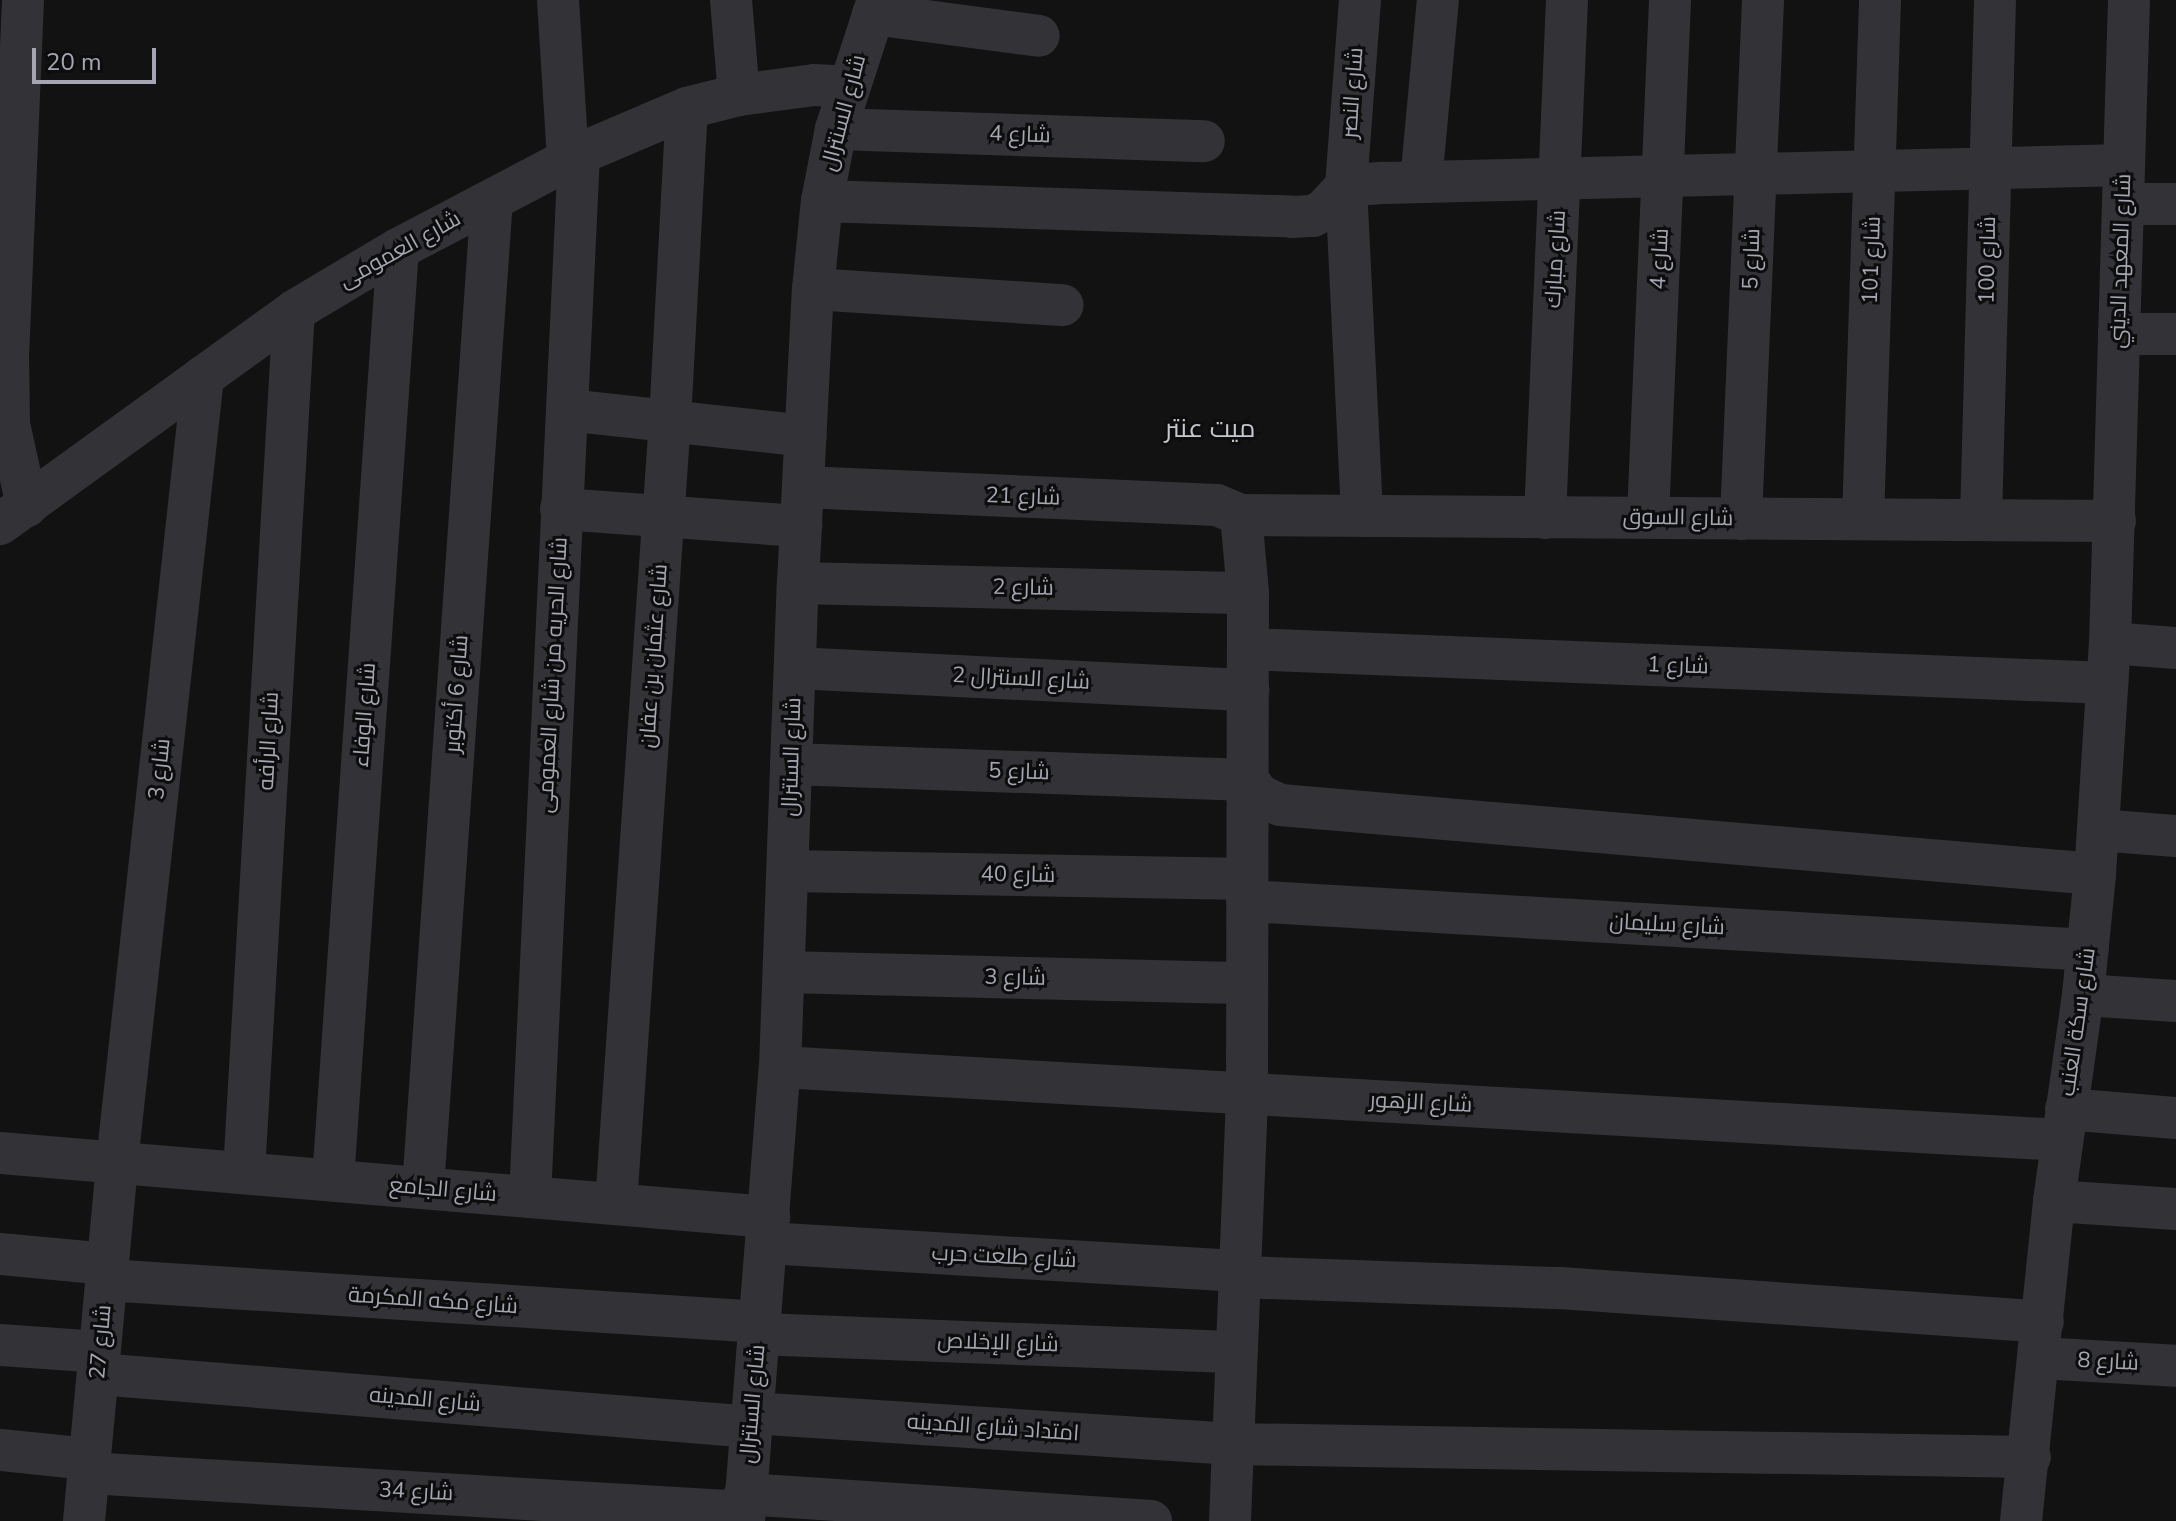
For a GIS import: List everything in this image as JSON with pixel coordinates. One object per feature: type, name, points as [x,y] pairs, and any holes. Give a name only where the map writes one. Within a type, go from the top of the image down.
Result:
[{"type":"street","points":[[14,515],[8,352],[23,0]]},
{"type":"street","name":"شارع الحريه من شارع العمومى","points":[[530,1197],[567,410],[573,157],[558,0]]},
{"type":"street","points":[[731,0],[739,95]]},
{"type":"street","name":"شارع النصر","points":[[1360,0],[1346,186],[1362,516]]},
{"type":"street","points":[[1421,182],[1438,0]]},
{"type":"street","name":"شارع مبارك","points":[[1545,518],[1567,0]]},
{"type":"street","name":"شارع 4","points":[[1648,517],[1670,0]]},
{"type":"street","name":"شارع 5","points":[[1741,519],[1763,0]]},
{"type":"street","name":"شارع 101","points":[[1863,519],[1880,0]]},
{"type":"street","name":"شارع 100","points":[[1981,520],[1995,0]]},
{"type":"street","name":"شارع المعهد الديني","points":[[2115,521],[2129,0]]},
{"type":"street","points":[[875,7],[1039,36]]},
{"type":"street","name":"شارع السنترال","points":[[744,1509],[780,1067],[798,583],[813,289],[822,201],[836,129],[875,7]]},
{"type":"street","name":"شارع العمومى","points":[[14,515],[294,311],[398,249],[573,157],[687,108],[739,95],[814,85],[849,87]]},
{"type":"street","name":"شارع عثمان بن عفان","points":[[616,1204],[670,420],[687,108]]},
{"type":"street","name":"شارع 4","points":[[836,129],[1204,141]]},
{"type":"street","points":[[822,201],[1292,217],[1313,216],[1346,186],[1990,170],[2124,184],[2176,204]]},
{"type":"street","name":"شارع 6 أكتوبر","points":[[423,1188],[492,200]]},
{"type":"street","name":"شارع الوفاء","points":[[333,1180],[398,249]]},
{"type":"street","points":[[813,289],[1062,305]]},
{"type":"street","name":"شارع الرأفه","points":[[244,1172],[294,311]]},
{"type":"street","points":[[2119,334],[2176,334]]},
{"type":"street","name":"شارع 3","points":[[117,1162],[203,377]]},
{"type":"street","points":[[567,410],[806,436]]},
{"type":"street","name":"شارع 21","points":[[561,509],[663,516],[802,506],[1217,505],[1241,515]]},
{"type":"street","points":[[1230,1521],[1247,1093],[1248,593],[1241,515]]},
{"type":"street","name":"شارع السوق","points":[[1241,515],[2115,521]]},
{"type":"street","name":"شارع سكة العنب","points":[[2021,1521],[2054,1201],[2088,950],[2109,663],[2115,521]]},
{"type":"street","name":"شارع 2","points":[[798,583],[1248,593]]},
{"type":"street","name":"شارع 1","points":[[1248,670],[2109,663],[2176,648]]},
{"type":"street","name":"شارع السنترال 2","points":[[795,668],[1248,670]]},
{"type":"street","name":"شارع 5","points":[[791,764],[1248,780]]},
{"type":"street","points":[[1248,780],[1259,795],[1280,805],[2095,874]]},
{"type":"street","points":[[2098,830],[2176,836]]},
{"type":"street","name":"شارع 40","points":[[788,871],[1247,890]]},
{"type":"street","name":"شارع سليمان","points":[[1247,890],[2088,950]]},
{"type":"street","name":"شارع 3","points":[[784,972],[1247,983]]},
{"type":"street","points":[[2083,995],[2176,1001]]},
{"type":"street","name":"شارع الزهور","points":[[780,1067],[1247,1093],[2064,1124],[2176,1118]]},
{"type":"street","name":"شارع الجامع","points":[[0,1153],[616,1204],[768,1230]]},
{"type":"street","name":"شارع 27","points":[[84,1521],[117,1162]]},
{"type":"street","points":[[2054,1201],[2176,1209]]},
{"type":"street","name":"شارع طلعت حرب","points":[[768,1230],[1240,1274],[1560,1288],[2041,1340]]},
{"type":"street","name":"شارع مكه المكرمة","points":[[0,1254],[107,1272],[760,1328]]},
{"type":"street","name":"شارع الإخلاص","points":[[760,1328],[1237,1352]]},
{"type":"street","name":"شارع 8","points":[[2041,1340],[2176,1366]]},
{"type":"street","name":"شارع المدينه","points":[[0,1345],[98,1363],[752,1420]]},
{"type":"street","name":"امتداد شارع المدينه","points":[[752,1420],[1233,1444],[2030,1457]]},
{"type":"street","name":"شارع 34","points":[[0,1450],[89,1466],[744,1509],[1151,1521]]},
{"type":"district","name":"ميت عنتر","points":[[1210,429]]}]
